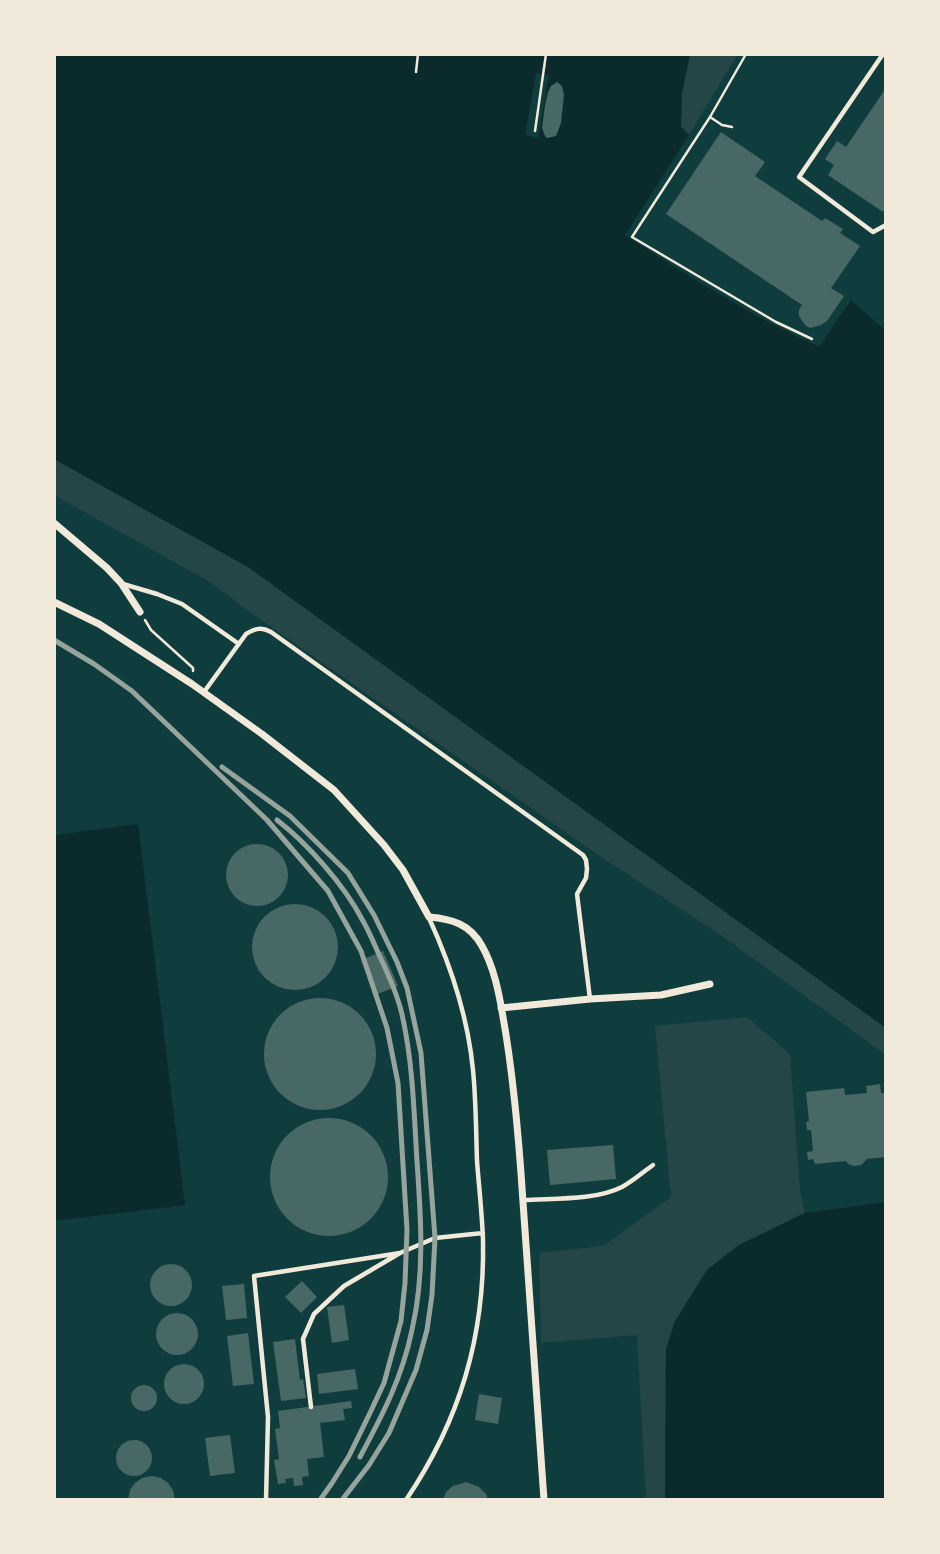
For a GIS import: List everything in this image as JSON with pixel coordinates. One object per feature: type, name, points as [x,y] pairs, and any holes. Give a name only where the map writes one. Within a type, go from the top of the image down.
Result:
[{"type":"street","points":[[54,523],[86,548],[121,583],[140,612]]},
{"type":"street","points":[[54,602],[99,624],[204,692],[334,790],[403,870],[429,918],[459,922],[470,930],[481,944],[493,973],[510,1053],[544,1500]]},
{"type":"street","points":[[501,1008],[662,995],[710,984]]},
{"type":"lane","points":[[883,54],[799,177],[873,232],[886,225]]},
{"type":"lane","points":[[121,583],[182,604],[239,644]]},
{"type":"lane","points":[[204,692],[246,634],[256,628],[263,628],[583,855],[586,860],[586,878],[577,894],[590,999]]},
{"type":"lane","points":[[406,1500],[448,1427],[469,1368],[478,1325],[483,1233],[471,1058],[463,1010],[443,948],[429,918]]},
{"type":"lane","points":[[523,1200],[589,1196],[611,1191],[624,1186],[653,1164]]},
{"type":"lane","points":[[311,1407],[303,1339],[314,1314],[344,1286],[400,1253],[435,1238],[483,1233]]},
{"type":"lane","points":[[266,1500],[268,1418],[254,1276],[400,1253]]},
{"type":"path","points":[[415,72],[418,54]]},
{"type":"path","points":[[534,131],[546,54]]},
{"type":"path","points":[[746,54],[710,117],[632,237],[776,322],[812,339]]},
{"type":"path","points":[[710,117],[722,125],[732,127]]},
{"type":"path","points":[[140,612],[151,630],[193,668],[192,684]]},
{"type":"shaded area","points":[[54,54],[690,54],[682,93],[681,127],[689,135],[625,235],[744,309],[819,347],[851,300],[886,331],[886,1028],[248,567],[54,459]]},
{"type":"shaded area","points":[[690,54],[738,54],[689,135],[681,127],[682,93]]},
{"type":"shaded area","points":[[54,459],[248,567],[886,1028],[886,1055],[718,933],[604,859],[210,582],[54,495]]},
{"type":"shaded area","points":[[138,824],[185,1205],[54,1221],[54,835]]},
{"type":"shaded area","points":[[747,1017],[790,1054],[800,1191],[805,1213],[739,1245],[707,1270],[685,1305],[666,1350],[665,1500],[646,1500],[637,1335],[541,1343],[539,1253],[603,1246],[671,1197],[655,1026]]},
{"type":"shaded area","points":[[886,1202],[886,1500],[665,1500],[666,1350],[674,1323],[707,1270],[739,1245],[805,1213]]},
{"type":"pier","points":[[536,73],[549,76],[538,138],[525,135]]},
{"type":"building","points":[[557,82],[562,86],[564,95],[561,123],[556,136],[547,138],[542,128],[545,105],[551,86]]},
{"type":"building","points":[[886,88],[886,207],[883,212],[828,175],[834,165],[825,159],[837,141],[846,147]]},
{"type":"building","points":[[721,132],[765,162],[755,176],[822,221],[825,218],[843,229],[840,233],[860,246],[831,288],[844,296],[827,321],[821,325],[810,328],[805,325],[799,316],[802,305],[666,214]]},
{"type":"building","points":[[257,844],[279,853],[288,875],[279,897],[257,906],[235,897],[226,875],[235,853]]},
{"type":"building","points":[[295,904],[319,911],[331,923],[338,947],[331,971],[319,983],[295,990],[271,983],[259,971],[252,947],[259,923],[271,911]]},
{"type":"building","points":[[383,951],[398,986],[375,995],[361,960]]},
{"type":"building","points":[[320,998],[342,1002],[360,1014],[372,1032],[376,1054],[372,1076],[360,1094],[342,1106],[320,1110],[298,1106],[280,1094],[268,1076],[264,1054],[268,1032],[280,1014],[298,1002]]},
{"type":"building","points":[[880,1084],[881,1093],[886,1093],[886,1157],[867,1159],[861,1165],[854,1166],[846,1161],[815,1164],[813,1159],[808,1160],[807,1152],[813,1151],[811,1130],[807,1130],[806,1122],[809,1121],[806,1092],[844,1088],[845,1095],[867,1093],[866,1086]]},
{"type":"building","points":[[329,1118],[362,1128],[378,1144],[388,1177],[378,1210],[362,1226],[329,1236],[296,1226],[280,1210],[270,1177],[280,1144],[296,1128]]},
{"type":"building","points":[[613,1145],[616,1179],[550,1185],[547,1150]]},
{"type":"building","points":[[171,1264],[186,1270],[192,1285],[186,1300],[171,1306],[156,1300],[150,1285],[156,1270]]},
{"type":"building","points":[[302,1281],[317,1297],[301,1313],[285,1297]]},
{"type":"building","points":[[244,1284],[247,1318],[226,1320],[222,1286]]},
{"type":"building","points":[[344,1305],[349,1340],[332,1343],[327,1307]]},
{"type":"building","points":[[177,1313],[192,1319],[198,1334],[192,1349],[177,1355],[162,1349],[156,1334],[162,1319]]},
{"type":"building","points":[[248,1333],[254,1384],[233,1386],[227,1336]]},
{"type":"building","points":[[295,1339],[300,1380],[303,1379],[306,1398],[281,1401],[273,1342]]},
{"type":"building","points":[[184,1364],[192,1365],[198,1370],[203,1376],[203,1392],[198,1398],[192,1403],[184,1404],[176,1403],[170,1398],[165,1392],[164,1384],[165,1376],[170,1370],[176,1365]]},
{"type":"building","points":[[355,1369],[358,1389],[319,1394],[317,1374]]},
{"type":"building","points":[[144,1385],[153,1389],[157,1398],[153,1407],[144,1411],[135,1407],[131,1398],[135,1389]]},
{"type":"building","points":[[479,1394],[502,1398],[498,1424],[475,1420]]},
{"type":"building","points":[[351,1401],[352,1408],[343,1409],[345,1420],[320,1423],[324,1457],[307,1459],[309,1476],[302,1477],[303,1485],[294,1486],[293,1478],[278,1484],[274,1460],[279,1459],[275,1429],[280,1428],[278,1411]]},
{"type":"building","points":[[230,1435],[235,1473],[210,1476],[205,1438]]},
{"type":"building","points":[[134,1440],[147,1445],[152,1458],[147,1471],[134,1476],[121,1471],[116,1458],[121,1445]]},
{"type":"building","points":[[152,1476],[168,1483],[175,1500],[128,1500],[135,1483]]},
{"type":"building","points":[[466,1482],[479,1487],[488,1500],[443,1500],[446,1492],[453,1486]]},
{"type":"railway","points":[[54,640],[132,691],[267,820],[328,891],[361,951],[387,1028],[398,1083],[407,1230],[401,1321],[384,1383],[349,1456],[320,1500]]},
{"type":"railway","points":[[222,767],[290,816],[348,873],[374,915],[397,962],[407,988],[421,1053],[435,1238],[427,1330],[416,1370],[389,1433],[342,1500]]},
{"type":"railway","points":[[277,820],[325,866],[363,921],[397,996],[409,1054],[420,1204],[419,1288],[403,1364],[384,1411],[360,1457]]}]
